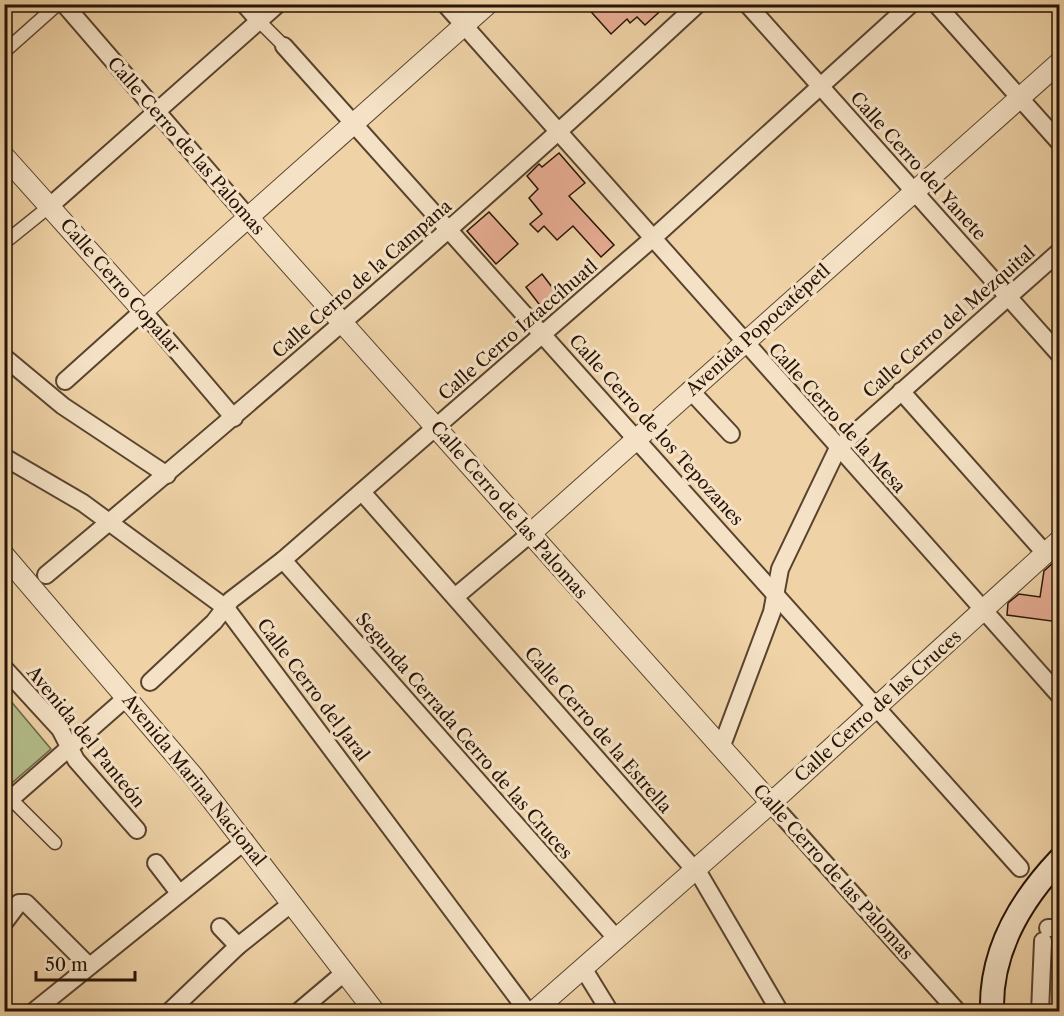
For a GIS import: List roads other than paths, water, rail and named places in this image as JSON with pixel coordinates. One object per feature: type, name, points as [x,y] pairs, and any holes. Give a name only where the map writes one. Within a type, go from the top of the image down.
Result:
[{"type":"main road","points":[[992,1011],[997,964],[1010,926],[1022,905],[1059,859]]},
{"type":"street","points":[[4,52],[58,4]]},
{"type":"street","name":"Calle Cerro de las Palomas","points":[[64,4],[247,216],[958,1011]]},
{"type":"street","points":[[244,4],[259,21]]},
{"type":"street","points":[[4,243],[157,113],[278,4]]},
{"type":"street","name":"Calle Cerro de la Mesa","points":[[445,4],[744,344],[1059,696]]},
{"type":"street","points":[[49,395],[247,216],[488,4]]},
{"type":"street","name":"Calle Cerro de la Campana","points":[[46,574],[234,418],[448,228],[558,134],[698,4]]},
{"type":"street","name":"Calle Cerro del Yanete","points":[[747,4],[1059,355]]},
{"type":"street","name":"Calle Cerro Iztaccíhuatl","points":[[150,681],[214,622],[238,594],[283,560],[652,239],[911,4]]},
{"type":"street","points":[[936,4],[1059,144]]},
{"type":"street","name":"Calle Cerro de los Tepozanes","points":[[259,21],[543,333],[1020,868]]},
{"type":"street","name":"Avenida Popocatépetl","points":[[455,597],[638,439],[690,390],[1059,62]]},
{"type":"street","name":"Calle Cerro Copalar","points":[[4,156],[143,311],[234,418]]},
{"type":"street","name":"Calle Cerro del Mezquital","points":[[721,748],[772,612],[780,568],[838,448],[1059,251]]},
{"type":"street","points":[[4,357],[49,395],[167,475]]},
{"type":"street","points":[[690,390],[731,434]]},
{"type":"street","points":[[901,391],[1052,547]]},
{"type":"street","name":"Calle Cerro del Jaral","points":[[4,457],[76,498],[226,608],[528,1011]]},
{"type":"street","name":"Calle Cerro de la Estrella","points":[[362,492],[695,870],[780,1011]]},
{"type":"street","name":"Calle Cerro de las Cruces","points":[[533,1011],[771,803],[1052,547]]},
{"type":"street","name":"Avenida Marina Nacional","points":[[4,555],[128,698],[245,841],[375,1011]]},
{"type":"street","name":"Segunda Cerrada Cerro de las Cruces","points":[[283,560],[616,938]]},
{"type":"street","name":"Avenida del Panteón","points":[[4,668],[60,729],[76,760],[137,830]]},
{"type":"street","points":[[55,843],[8,802],[68,747],[128,698]]},
{"type":"street","points":[[33,1011],[245,841]]},
{"type":"street","points":[[156,863],[179,893]]},
{"type":"street","points":[[4,923],[22,902],[33,909],[89,966]]},
{"type":"street","points":[[169,1011],[238,946],[292,903]]},
{"type":"street","points":[[220,927],[238,946]]},
{"type":"street","points":[[1040,1011],[1050,932]]},
{"type":"street","points":[[583,968],[610,1011]]},
{"type":"street","points":[[298,1011],[344,973]]}]
